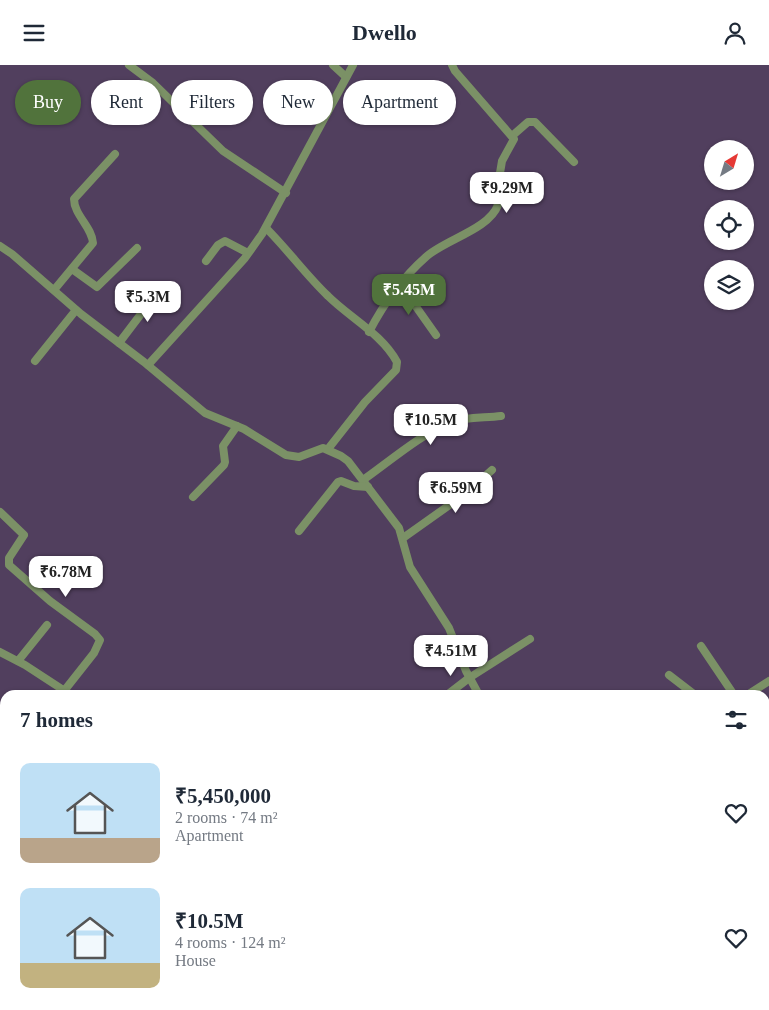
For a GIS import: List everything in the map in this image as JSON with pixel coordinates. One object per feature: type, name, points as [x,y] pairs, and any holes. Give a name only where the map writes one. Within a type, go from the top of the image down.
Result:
[{"type":"street","points":[[128,65],[153,83],[223,151],[286,193]]},
{"type":"street","points":[[333,65],[346,77]]},
{"type":"street","points":[[148,365],[248,253],[266,228],[354,65]]},
{"type":"street","points":[[369,332],[381,309],[400,284],[428,255],[447,242],[483,223],[497,210],[498,200],[491,184],[500,173],[502,161],[513,142],[512,136],[455,71],[452,65]]},
{"type":"street","points":[[512,136],[528,122],[535,122],[574,162]]},
{"type":"street","points":[[54,290],[93,243],[85,222],[76,209],[74,199],[79,191],[115,154]]},
{"type":"street","points":[[266,228],[328,296],[388,349],[397,362],[398,366],[365,402],[328,449]]},
{"type":"street","points":[[206,261],[218,245],[225,241],[248,253]]},
{"type":"street","points":[[0,246],[12,253],[76,310],[148,365],[205,413],[237,426],[293,457],[299,457],[318,449],[328,449],[348,461],[399,528],[410,567],[449,628],[469,678],[476,690]]},
{"type":"street","points":[[72,269],[97,287],[137,248]]},
{"type":"street","points":[[400,284],[436,335]]},
{"type":"street","points":[[119,343],[160,289]]},
{"type":"street","points":[[35,361],[76,310]]},
{"type":"street","points":[[299,531],[341,481],[354,486],[366,483],[428,434],[445,425],[458,421],[501,416]]},
{"type":"street","points":[[193,497],[224,465],[223,446],[237,426]]},
{"type":"street","points":[[403,538],[465,494],[492,470]]},
{"type":"street","points":[[0,512],[24,535],[8,559],[8,565],[50,601],[100,639],[94,653],[69,690]]},
{"type":"street","points":[[18,661],[46,625]]},
{"type":"street","points":[[453,690],[530,639]]},
{"type":"street","points":[[700,646],[731,690]]},
{"type":"street","points":[[0,652],[18,661],[62,690]]},
{"type":"street","points":[[668,675],[688,690]]},
{"type":"street","points":[[755,690],[769,681]]}]
